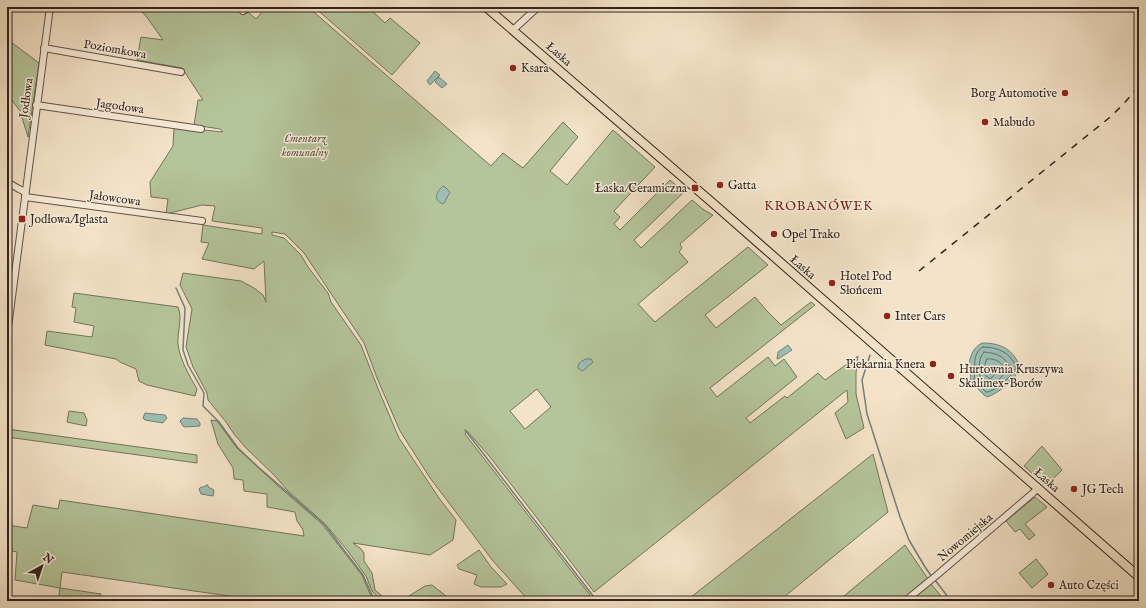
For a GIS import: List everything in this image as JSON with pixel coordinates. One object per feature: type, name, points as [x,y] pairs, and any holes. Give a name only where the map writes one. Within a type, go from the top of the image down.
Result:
[{"type":"main road","name":"Łaska","points":[[486,7],[1139,577]]},
{"type":"street","name":"Jodłowa","points":[[7,335],[50,7]]},
{"type":"street","points":[[513,30],[538,7]]},
{"type":"street","name":"Poziomkowa","points":[[44,48],[182,72]]},
{"type":"street","name":"Jagodowa","points":[[36,105],[201,129]]},
{"type":"street","points":[[7,182],[25,194]]},
{"type":"street","name":"Jałowcowa","points":[[25,194],[202,221]]},
{"type":"street","name":"Nowomiejska","points":[[905,601],[934,578],[1038,488]]},
{"type":"green space","name":"Cmentarz komunalny","points":[[137,7],[238,7],[246,14],[248,12],[256,19],[266,7],[308,7],[491,166],[503,153],[523,168],[563,122],[578,137],[550,171],[567,185],[613,130],[655,167],[614,211],[620,217],[614,224],[620,230],[670,180],[684,192],[634,240],[641,248],[692,200],[713,215],[680,244],[682,248],[679,252],[688,262],[638,304],[655,322],[748,247],[768,265],[705,315],[716,328],[755,297],[781,325],[811,302],[815,305],[710,388],[717,397],[768,357],[775,366],[784,359],[797,377],[746,418],[750,423],[785,396],[787,398],[818,373],[825,380],[858,356],[856,394],[864,428],[846,439],[835,413],[848,402],[847,390],[594,592],[490,457],[467,431],[465,434],[590,595],[583,601],[529,601],[493,561],[430,478],[400,431],[377,378],[364,343],[304,253],[285,234],[272,232],[272,235],[284,238],[301,255],[308,267],[328,293],[331,302],[361,345],[399,438],[439,498],[456,520],[453,540],[430,555],[353,543],[364,553],[364,561],[372,573],[375,590],[382,596],[384,601],[381,601],[372,591],[366,576],[325,524],[287,490],[234,434],[208,400],[207,393],[193,367],[186,347],[192,309],[180,285],[183,273],[241,281],[263,295],[266,302],[264,261],[254,269],[202,259],[209,243],[201,242],[203,225],[262,234],[262,228],[212,221],[215,206],[202,205],[166,214],[168,199],[151,197],[150,182],[173,146],[174,127],[223,132],[220,129],[194,125],[198,100],[203,100],[182,68],[137,60],[141,37],[163,40],[146,16]],"holes":[[[537,389],[551,407],[525,429],[510,411]]]},
{"type":"green space","points":[[314,7],[368,7],[385,23],[390,18],[420,43],[392,75]]},
{"type":"green space","points":[[7,39],[39,63],[28,137],[20,111],[7,94]]},
{"type":"green space","points":[[74,293],[178,307],[180,316],[178,339],[179,350],[185,367],[197,389],[195,396],[147,385],[139,381],[136,369],[116,359],[45,345],[47,331],[92,337],[94,326],[74,322],[76,308],[72,307]]},
{"type":"green space","points":[[69,411],[84,413],[87,420],[86,426],[67,422]]},
{"type":"green space","points":[[211,420],[217,421],[237,448],[322,524],[362,575],[370,594],[376,601],[363,601],[361,599],[358,601],[264,601],[62,572],[60,588],[15,580],[17,552],[7,550],[7,525],[27,528],[33,505],[58,509],[60,500],[304,536],[303,530],[297,521],[295,512],[267,507],[267,494],[244,491],[243,480],[234,479],[233,468],[218,444]]},
{"type":"green space","points":[[7,429],[197,455],[197,463],[7,437]]},
{"type":"green space","points":[[1042,446],[1062,470],[1046,486],[1024,466]]},
{"type":"green space","points":[[873,454],[888,512],[779,601],[686,601]]},
{"type":"green space","points":[[1035,497],[1047,507],[1025,524],[1035,535],[1029,540],[1020,529],[1015,532],[1006,521]]},
{"type":"green space","points":[[905,545],[928,579],[901,601],[838,601]]},
{"type":"green space","points":[[479,550],[491,567],[507,584],[501,587],[481,587],[474,584],[477,575],[459,569],[457,565]]},
{"type":"green space","points":[[1036,559],[1048,574],[1032,588],[1019,573]]},
{"type":"green space","points":[[931,584],[945,601],[910,601]]},
{"type":"green space","points":[[432,585],[454,601],[401,601],[425,586]]},
{"type":"green space","points":[[60,588],[101,594],[100,600],[104,601],[58,601]]},
{"type":"water","points":[[435,71],[440,75],[430,85],[427,81]]},
{"type":"water","points":[[439,77],[447,84],[442,88],[435,82]]},
{"type":"water","points":[[443,186],[450,192],[443,204],[438,200],[437,193]]},
{"type":"water","points":[[982,343],[995,344],[1006,348],[1014,356],[1020,367],[1015,376],[1006,385],[996,393],[987,397],[970,381],[970,358],[975,349]]},
{"type":"water","points":[[788,345],[792,350],[777,359],[778,352]]},
{"type":"water","points":[[586,359],[591,359],[593,362],[582,371],[578,368],[579,364]]},
{"type":"water","points":[[145,413],[165,415],[167,418],[163,423],[145,420],[143,418]]},
{"type":"water","points":[[183,418],[197,419],[200,426],[185,427],[180,421]]},
{"type":"water","points":[[206,485],[214,490],[213,496],[201,494],[199,489]]},
{"type":"waterway","points":[[176,288],[185,308],[183,350],[188,365],[204,393],[203,406],[219,422],[238,448],[324,524],[363,575],[372,595],[377,601]]},
{"type":"waterway","points":[[870,355],[862,380],[867,414],[900,517],[909,540],[932,577]]},
{"type":"waterway","points":[[465,430],[597,601]]},
{"type":"waterway","points":[[935,580],[951,601]]},
{"type":"railway","points":[[919,271],[1109,118],[1125,102],[1139,84]]},
{"type":"place","name":"Ksara","points":[[513,68]]},
{"type":"place","name":"Borg Automotive","points":[[1065,93]]},
{"type":"place","name":"Mabudo","points":[[985,122]]},
{"type":"place","name":"Gatta","points":[[720,185]]},
{"type":"place","name":"Łaska/Ceramiczna","points":[[695,188]]},
{"type":"place","name":"Jodłowa/Iglasta","points":[[22,219]]},
{"type":"place","name":"Opel Trako","points":[[774,234]]},
{"type":"place","name":"Hotel Pod Słońcem","points":[[832,283]]},
{"type":"place","name":"Inter Cars","points":[[887,316]]},
{"type":"place","name":"Piekarnia Knera","points":[[933,364]]},
{"type":"place","name":"Hurtownia Kruszywa Skalimex-Borów","points":[[951,376]]},
{"type":"place","name":"JG Tech","points":[[1074,489]]},
{"type":"place","name":"Auto Części","points":[[1051,585]]},
{"type":"district","name":"KROBANÓWEK","points":[[819,205]]}]
